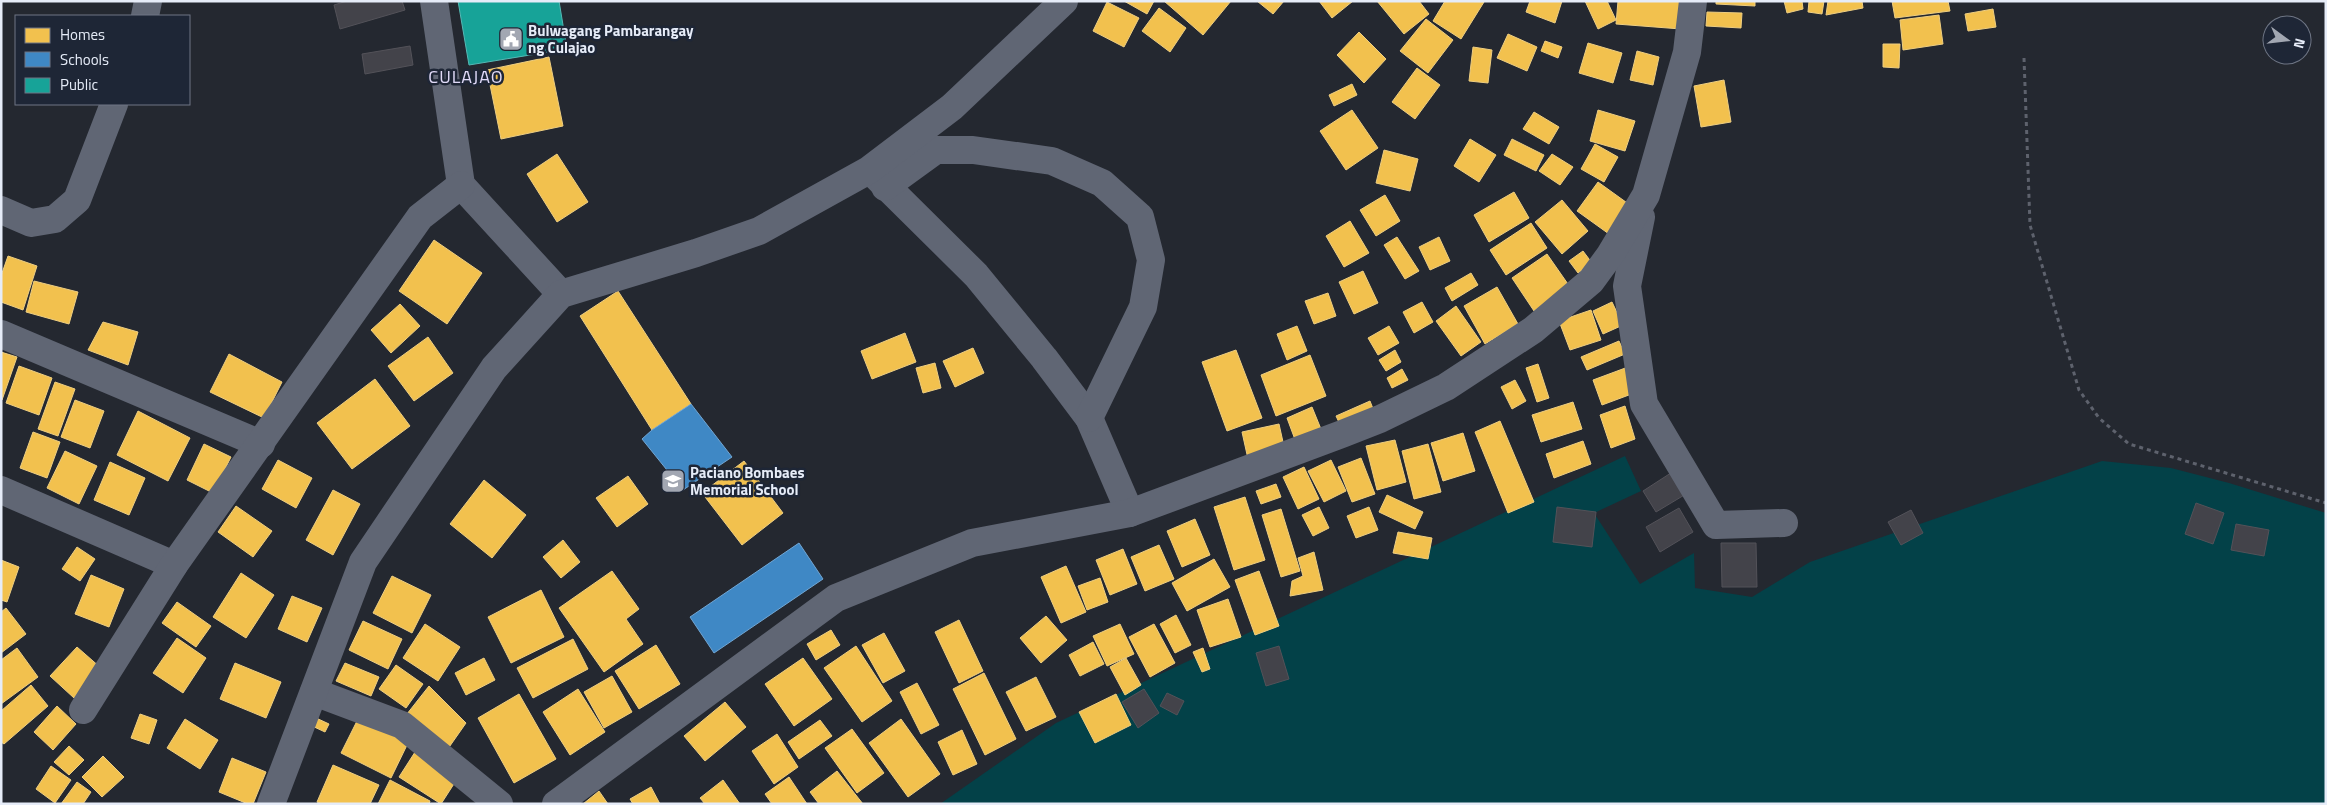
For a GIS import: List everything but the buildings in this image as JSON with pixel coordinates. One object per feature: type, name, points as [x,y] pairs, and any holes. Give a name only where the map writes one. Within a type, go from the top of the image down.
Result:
[{"type":"street","points":[[145,15],[148,1]]},
{"type":"street","points":[[434,1],[461,185],[561,294]]},
{"type":"street","points":[[877,178],[1064,1]]},
{"type":"street","points":[[1693,1],[1687,52],[1646,195],[1627,286],[1644,404],[1716,525],[1784,523]]},
{"type":"street","points":[[1,210],[31,223],[54,219],[76,200],[114,105]]},
{"type":"street","points":[[271,804],[364,562],[494,368],[561,294],[696,253],[759,231],[936,150],[972,150],[1052,161],[1102,183],[1140,217],[1151,260],[1143,307],[1090,418]]},
{"type":"street","points":[[877,178],[976,276],[1044,358],[1090,418],[1130,514]]},
{"type":"street","points":[[83,710],[174,565],[420,217],[461,185]]},
{"type":"street","points":[[556,804],[836,598],[972,543],[1130,514],[1365,425],[1454,382],[1533,330],[1591,281],[1610,255],[1646,195]]},
{"type":"street","points":[[1,334],[261,444]]},
{"type":"street","points":[[1,490],[174,565]]},
{"type":"street","points":[[314,692],[402,725],[499,804]]},
{"type":"path","points":[[2024,58],[2030,225],[2079,390],[2099,418],[2129,444],[2326,503]]},
{"type":"water","points":[[1625,456],[1641,491],[1594,513],[1640,584],[1694,553],[1695,588],[1752,597],[1810,562],[2102,461],[2171,468],[2229,483],[2326,513],[2326,804],[940,804],[1056,723]]},
{"type":"place","name":"Bulwagang Pambarangay ng Culajao","points":[[511,39]]},
{"type":"place","name":"Paciano Bombaes Memorial School","points":[[673,481]]},
{"type":"district","name":"CULAJAO","points":[[466,76]]}]
